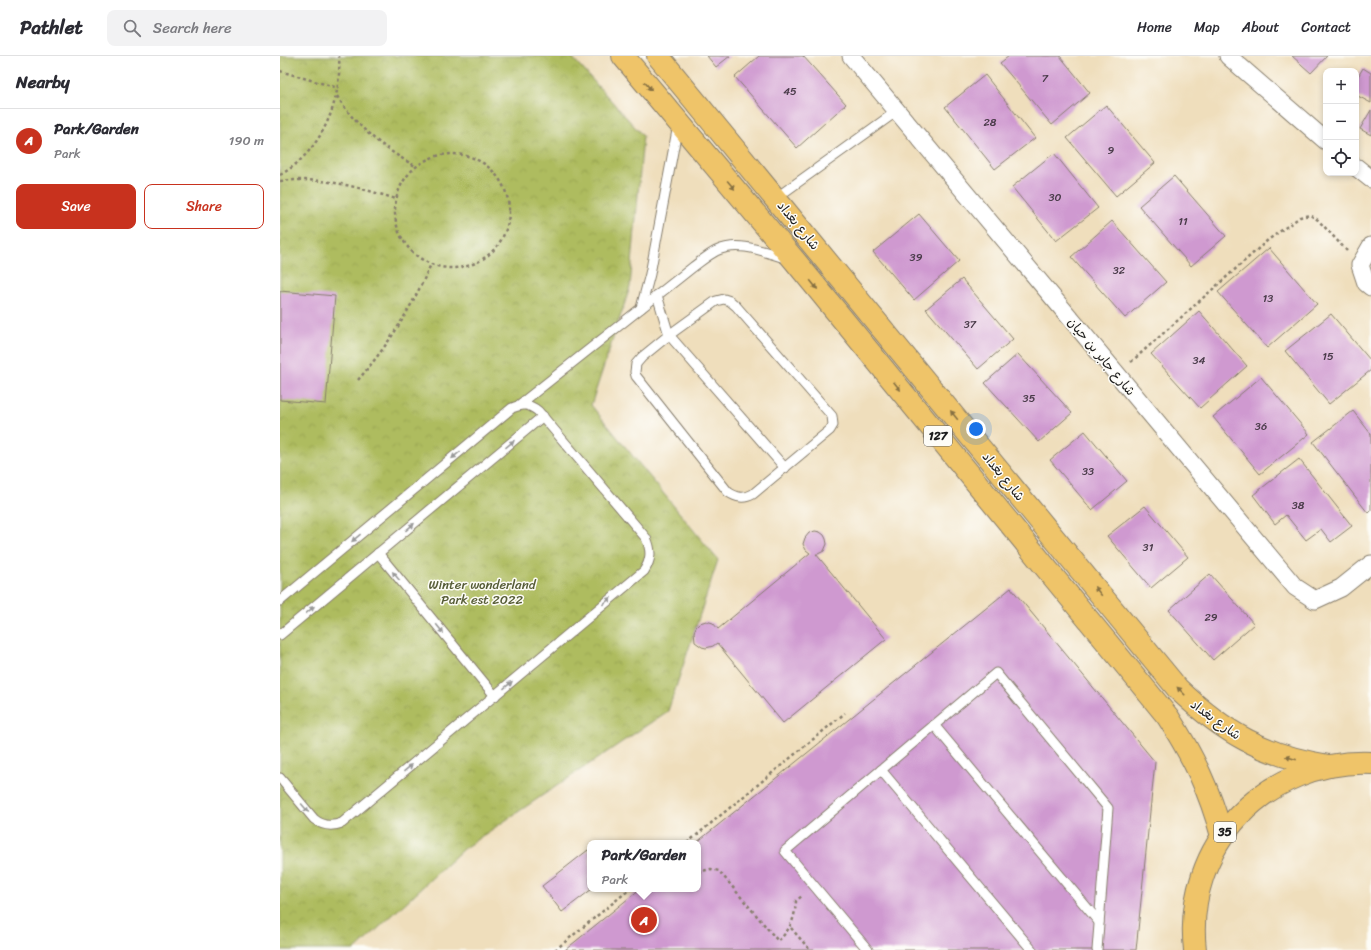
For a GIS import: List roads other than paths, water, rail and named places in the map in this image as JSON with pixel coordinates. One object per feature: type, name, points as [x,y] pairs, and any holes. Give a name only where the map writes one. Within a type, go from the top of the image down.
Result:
[{"type":"main road","name":"شارع بغداد","points":[[623,56],[795,261],[1168,717],[1186,745],[1197,766],[1207,789],[1222,836]]},
{"type":"main road","name":"شارع بغداد","points":[[658,56],[1178,689],[1216,722],[1252,743],[1289,758],[1329,766]]},
{"type":"main road","name":"35","points":[[1195,950],[1193,934],[1194,908],[1200,883],[1209,859],[1222,836],[1238,816],[1258,798],[1280,783],[1303,773],[1329,766],[1371,763]]},
{"type":"street","name":"شارع جابر بن حيان","points":[[851,56],[1295,587],[1315,600],[1341,588],[1371,564]]},
{"type":"street","points":[[1228,56],[1325,140]]},
{"type":"street","points":[[1359,169],[1371,179]]},
{"type":"street","points":[[1371,246],[1360,265],[1366,283],[1371,287]]},
{"type":"lane","points":[[776,198],[897,111]]},
{"type":"lane","points":[[641,308],[650,274],[678,122]]},
{"type":"lane","points":[[519,405],[657,295],[715,251],[731,246],[743,246],[795,261]]},
{"type":"lane","points":[[657,295],[669,335],[785,468]]},
{"type":"lane","points":[[724,299],[730,301],[832,416],[833,425],[830,430],[753,494],[745,498],[728,492],[636,376],[636,364],[669,335],[716,301],[724,299]]},
{"type":"lane","points":[[280,601],[512,408],[519,405],[526,404],[532,406],[543,416],[646,538],[650,546],[651,555],[649,564],[644,571],[342,824],[330,826],[319,823],[280,778]]},
{"type":"lane","points":[[280,635],[543,416]]},
{"type":"lane","points":[[378,553],[495,696]]},
{"type":"lane","points":[[868,950],[785,851],[996,673],[1108,808],[1097,950]]},
{"type":"lane","points":[[934,725],[1099,922]]},
{"type":"lane","points":[[881,770],[1032,950]]},
{"type":"place","name":"Park/Garden","points":[[644,920]]},
{"type":"park label","name":"Winter wonderland Park est 2022","points":[[482,592]]}]
